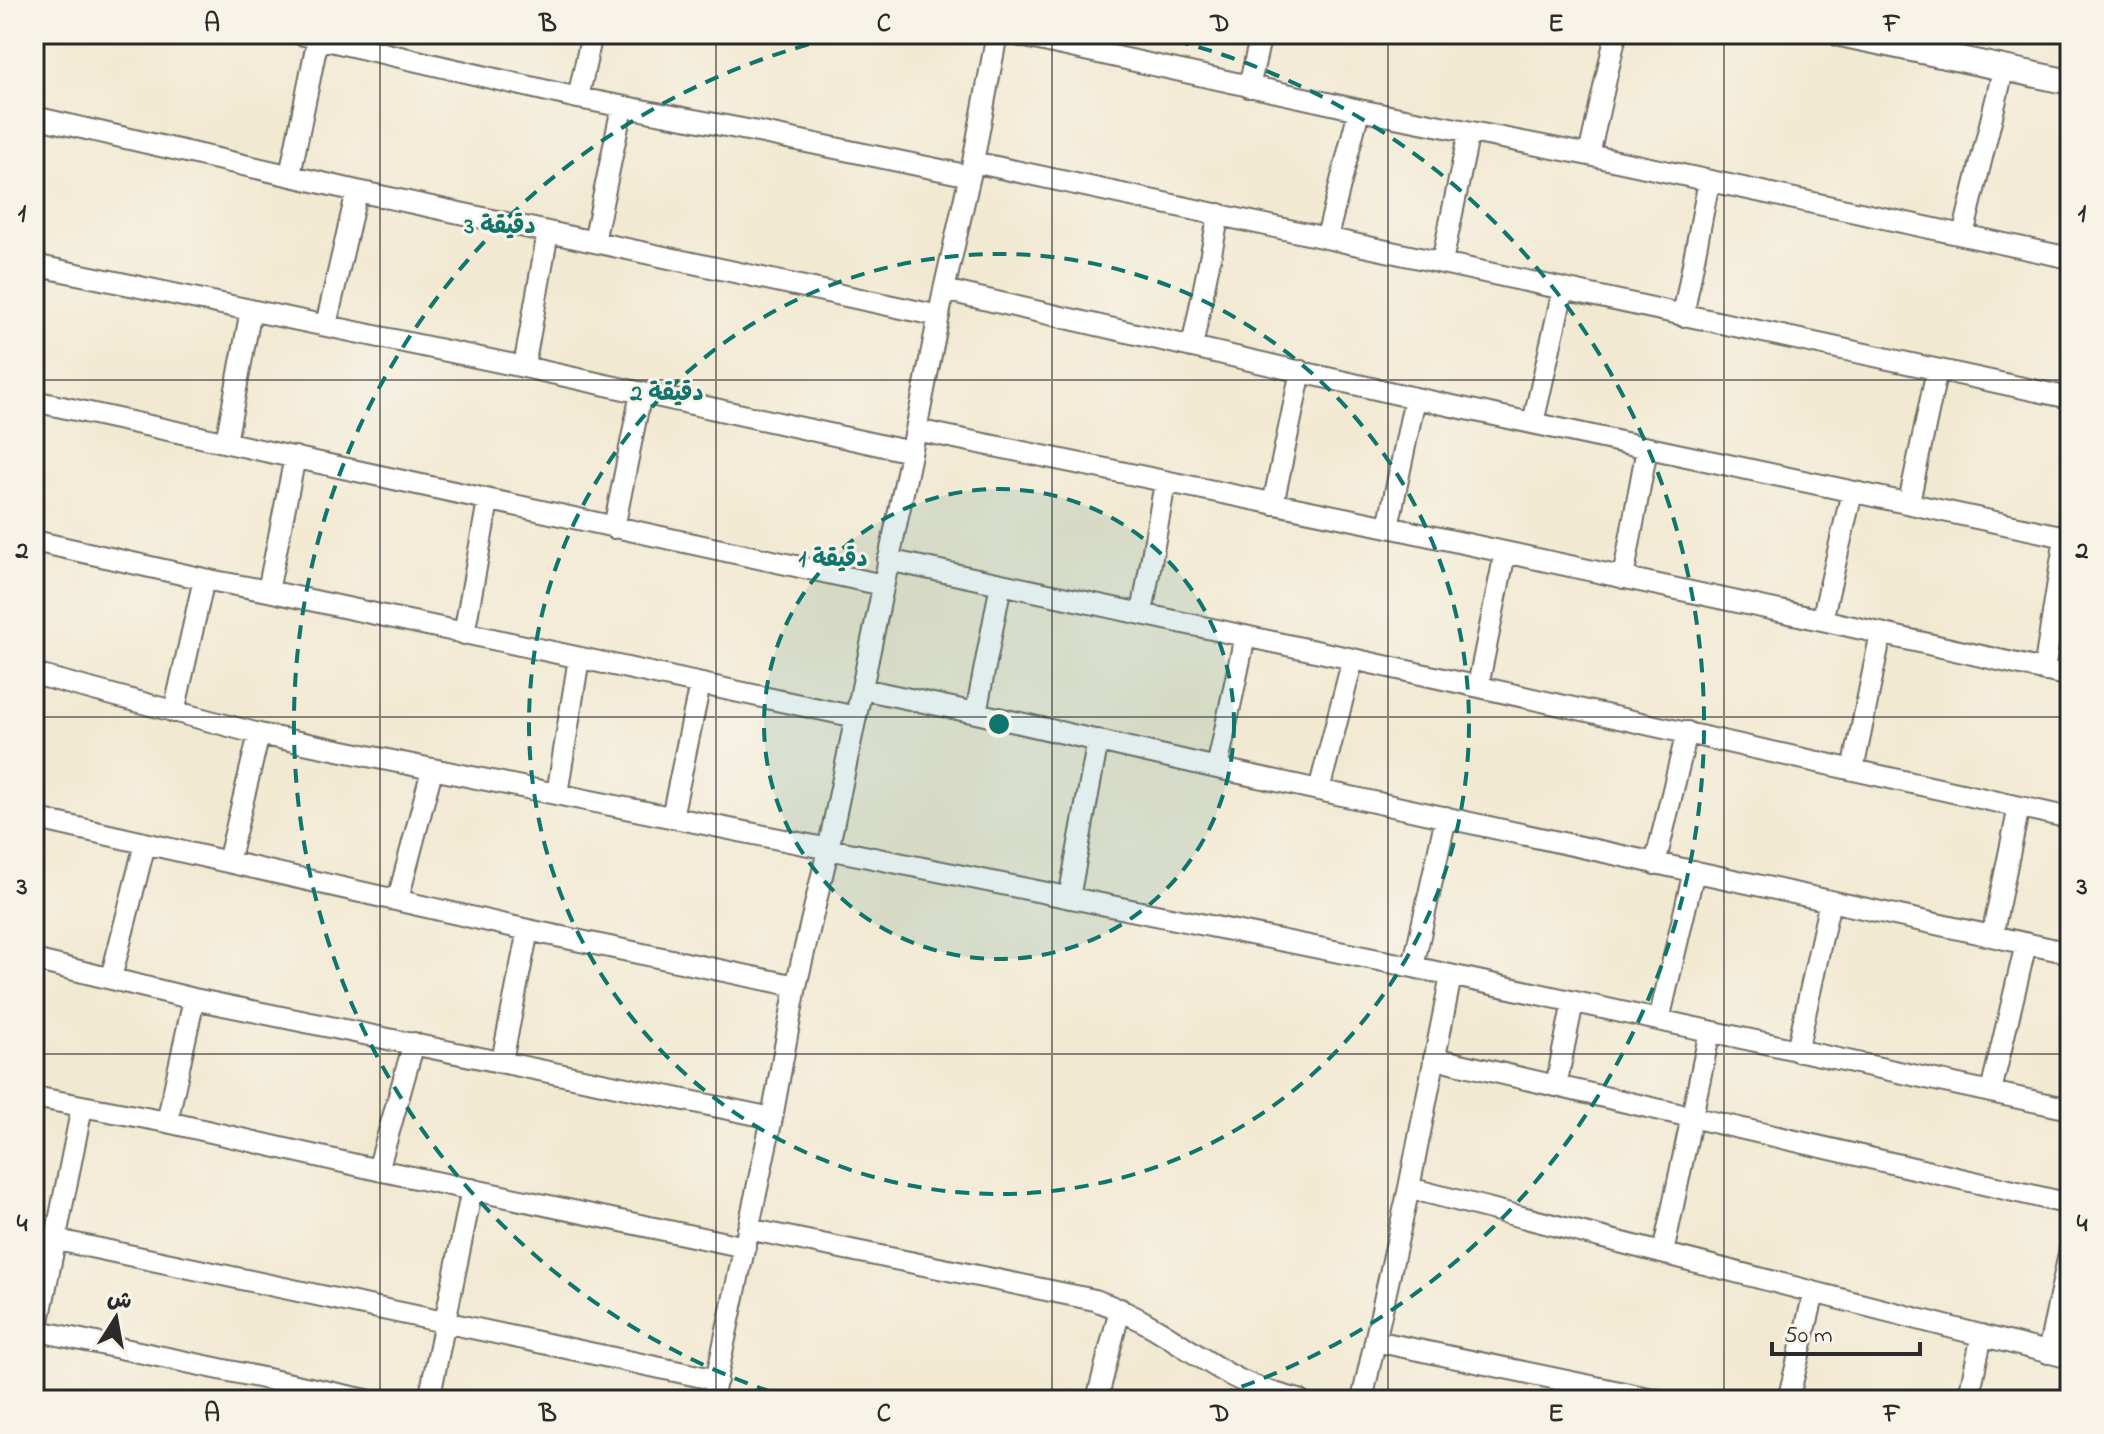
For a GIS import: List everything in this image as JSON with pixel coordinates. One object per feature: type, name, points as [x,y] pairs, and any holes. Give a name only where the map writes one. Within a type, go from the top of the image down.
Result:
[{"type":"street","points":[[578,98],[592,34]]},
{"type":"street","points":[[34,1235],[445,1322],[714,1390],[997,34]]},
{"type":"street","points":[[1012,34],[1249,87],[1589,155],[2070,258]]},
{"type":"street","points":[[1249,87],[1261,34]]},
{"type":"street","points":[[1589,155],[1616,34]]},
{"type":"street","points":[[1840,34],[1921,42],[2004,67],[2070,82]]},
{"type":"street","points":[[290,175],[309,36],[622,107],[1219,214],[2070,398]]},
{"type":"street","points":[[1963,235],[2004,67]]},
{"type":"street","points":[[594,242],[622,107]]},
{"type":"street","points":[[1327,237],[1359,110]]},
{"type":"street","points":[[34,117],[357,191],[939,316]]},
{"type":"street","points":[[1442,262],[1469,132]]},
{"type":"street","points":[[1683,316],[1709,181]]},
{"type":"street","points":[[326,325],[357,191]]},
{"type":"street","points":[[1192,347],[1219,214]]},
{"type":"street","points":[[524,367],[548,232]]},
{"type":"street","points":[[34,265],[524,367],[911,452]]},
{"type":"street","points":[[944,290],[1415,398],[2067,538],[2044,671]]},
{"type":"street","points":[[1533,423],[1563,290]]},
{"type":"street","points":[[226,442],[251,310]]},
{"type":"street","points":[[1909,502],[1937,370]]},
{"type":"street","points":[[1273,504],[1301,371]]},
{"type":"street","points":[[614,528],[641,393]]},
{"type":"street","points":[[1388,527],[1415,398]]},
{"type":"street","points":[[34,401],[883,585]]},
{"type":"street","points":[[916,430],[1388,527],[2070,676]]},
{"type":"street","points":[[1623,578],[1647,448]]},
{"type":"street","points":[[268,591],[295,457]]},
{"type":"street","points":[[1142,613],[1165,483]]},
{"type":"street","points":[[1822,620],[1852,492]]},
{"type":"street","points":[[464,634],[488,501]]},
{"type":"street","points":[[34,541],[856,717]]},
{"type":"street","points":[[1478,686],[1505,553]]},
{"type":"street","points":[[888,560],[1478,686],[2070,818]]},
{"type":"street","points":[[174,712],[204,579]]},
{"type":"street","points":[[976,713],[1001,584]]},
{"type":"street","points":[[1853,770],[1881,633]]},
{"type":"street","points":[[1217,768],[1245,636]]},
{"type":"street","points":[[557,794],[579,658]]},
{"type":"street","points":[[1319,790],[1353,659]]},
{"type":"street","points":[[34,674],[259,734],[1413,967],[2070,1109]]},
{"type":"street","points":[[672,817],[700,684]]},
{"type":"street","points":[[862,689],[2070,953]]},
{"type":"street","points":[[1655,864],[1687,732]]},
{"type":"street","points":[[228,862],[259,734]]},
{"type":"street","points":[[1069,898],[1098,740]]},
{"type":"street","points":[[398,899],[432,770]]},
{"type":"street","points":[[1992,936],[2019,807]]},
{"type":"street","points":[[1413,967],[1446,817]]},
{"type":"street","points":[[34,818],[528,930],[796,986]]},
{"type":"street","points":[[111,978],[145,844]]},
{"type":"street","points":[[1659,1020],[1694,871]]},
{"type":"street","points":[[1797,1051],[1830,901]]},
{"type":"street","points":[[502,1061],[528,930]]},
{"type":"street","points":[[1991,1091],[2026,944]]},
{"type":"street","points":[[34,960],[194,999],[772,1118]]},
{"type":"street","points":[[1362,1400],[1409,1188],[1451,976]]},
{"type":"street","points":[[167,1122],[194,999]]},
{"type":"street","points":[[1556,1086],[1573,1002]]},
{"type":"street","points":[[1663,1253],[1710,1031]]},
{"type":"street","points":[[378,1170],[414,1043]]},
{"type":"street","points":[[1434,1058],[2070,1204]]},
{"type":"street","points":[[34,1097],[167,1122],[472,1189],[1095,1300],[1153,1327],[1243,1382],[1299,1400]]},
{"type":"street","points":[[82,1107],[36,1330],[340,1397],[367,1400]]},
{"type":"street","points":[[1409,1188],[2070,1358]]},
{"type":"street","points":[[429,1400],[472,1189]]},
{"type":"street","points":[[2048,1353],[2070,1249]]},
{"type":"street","points":[[1788,1400],[1814,1293]]},
{"type":"street","points":[[1097,1400],[1120,1309]]},
{"type":"street","points":[[1968,1400],[1982,1335]]},
{"type":"street","points":[[1375,1341],[1630,1397],[1658,1400]]}]
